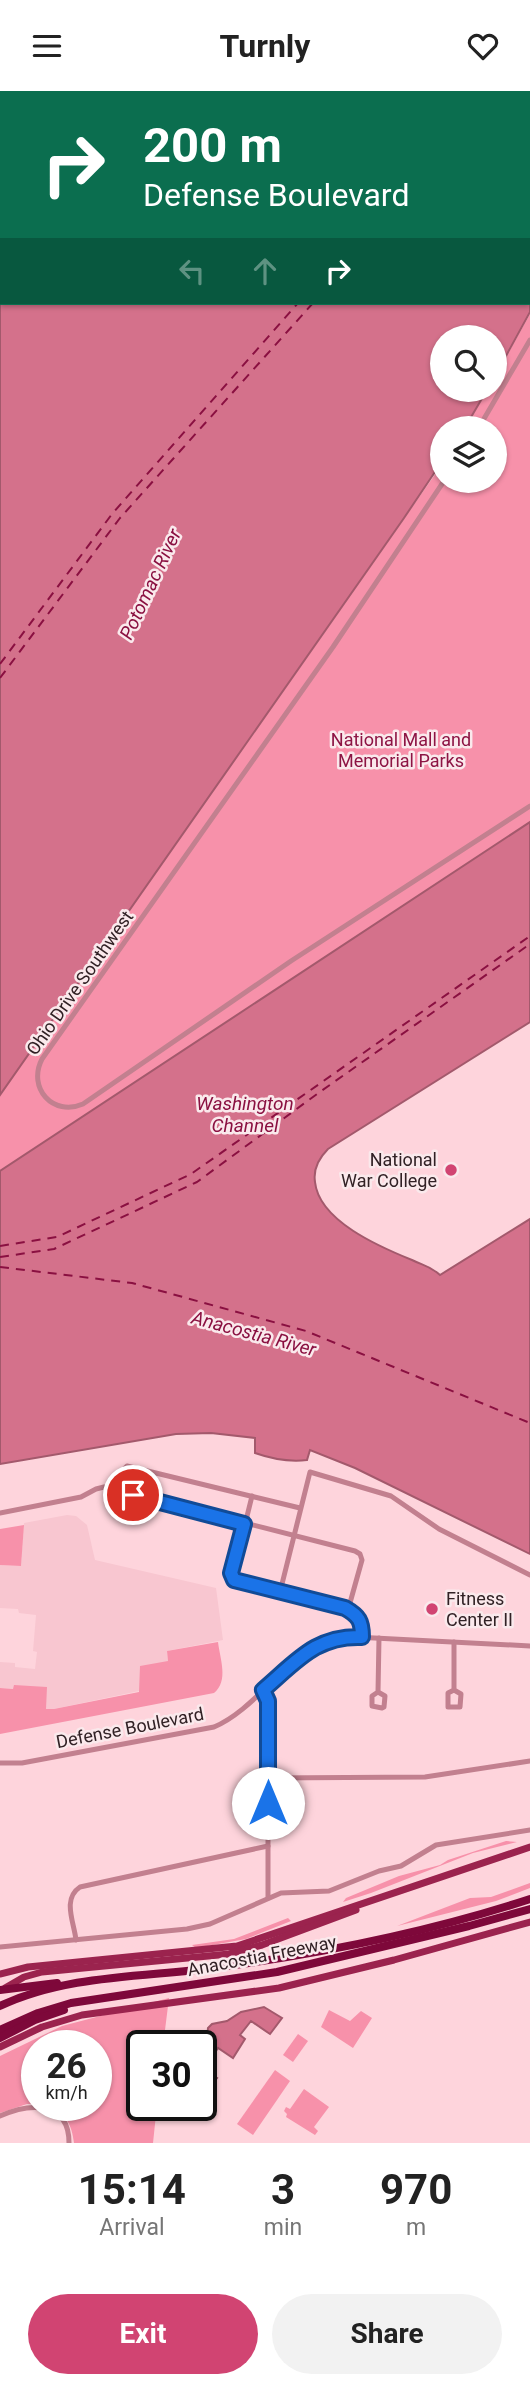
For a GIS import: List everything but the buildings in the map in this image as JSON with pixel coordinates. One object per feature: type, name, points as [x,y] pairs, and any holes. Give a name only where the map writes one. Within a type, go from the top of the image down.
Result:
[{"type":"highway","name":"Anacostia Freeway","points":[[0,2005],[61,1986],[331,1950],[530,1899]]},
{"type":"highway","name":"Anacostia Freeway","points":[[0,2030],[58,2006],[277,1972],[530,1909]]},
{"type":"highway","points":[[0,1990],[213,1965],[234,1965]]},
{"type":"highway","points":[[0,2038],[35,2020],[65,2010],[142,1992]]},
{"type":"main road","points":[[0,1974],[28,1967],[237,1946],[530,1847]]},
{"type":"main road","points":[[0,1990],[24,1977],[43,1972],[215,1956],[242,1951],[343,1916],[372,1902]]},
{"type":"main road","points":[[0,2047],[36,2029],[75,2017],[279,1988],[408,1957],[530,1922]]},
{"type":"street","points":[[486,416],[530,340]]},
{"type":"street","name":"Ohio Drive Southwest","points":[[436,493],[311,679],[42,1059],[37,1077],[41,1092],[48,1101],[59,1107],[83,1104],[291,961],[530,806]]},
{"type":"street","points":[[117,1490],[123,1469],[127,1466],[300,1508]]},
{"type":"street","points":[[280,1592],[310,1472],[373,1489],[401,1501],[444,1532],[530,1575]]},
{"type":"street","points":[[0,1513],[80,1497],[98,1488],[117,1490],[355,1551],[360,1554],[361,1561],[348,1610]]},
{"type":"street","points":[[252,1496],[232,1577],[348,1610],[361,1621],[362,1637]]},
{"type":"street","name":"Defense Boulevard","points":[[0,1763],[22,1763],[210,1728],[226,1720],[321,1643],[342,1637],[530,1646]]},
{"type":"street","points":[[378,1692],[379,1638]]},
{"type":"street","points":[[454,1642],[454,1690]]},
{"type":"street","points":[[263,1690],[268,1701],[268,1898]]},
{"type":"street","points":[[268,1778],[425,1777],[530,1761]]},
{"type":"street","points":[[0,1947],[192,1928],[216,1922],[281,1893],[329,1891],[379,1871],[401,1866],[435,1846],[530,1829]]},
{"type":"street","points":[[76,1940],[70,1903],[72,1894],[80,1887],[268,1846]]},
{"type":"street","points":[[0,2116],[21,2109]]},
{"type":"street","points":[[63,2121],[68,2131],[69,2143]]},
{"type":"shaded area","points":[[67,1515],[76,1516],[87,1525],[95,1560],[216,1588],[223,1640],[167,1651],[168,1661],[139,1691],[46,1709],[14,1685],[14,1689],[0,1688],[0,1662],[35,1669],[37,1652],[33,1651],[36,1615],[19,1613],[18,1609],[0,1608],[0,1565],[21,1566],[24,1523]]},
{"type":"green space","name":"National Mall and Memorial Parks","points":[[530,314],[530,822],[0,1171],[0,1095],[430,482],[430,493],[507,493],[507,416],[472,416],[481,402],[507,402],[507,355]]},
{"type":"green space","points":[[24,1525],[21,1566],[0,1565],[0,1529]]},
{"type":"green space","points":[[218,1642],[222,1676],[219,1688],[214,1693],[0,1734],[0,1688],[13,1689],[14,1685],[47,1687],[46,1709],[139,1692],[140,1666],[168,1661],[167,1651]]},
{"type":"green space","points":[[506,1841],[517,1842],[473,1853],[343,1902],[346,1898],[399,1876],[440,1865],[448,1860]]},
{"type":"green space","points":[[530,1883],[530,1888],[496,1901],[397,1926],[470,1898],[491,1897]]},
{"type":"green space","points":[[288,1918],[291,1921],[246,1939],[196,1948],[192,1945],[234,1939]]},
{"type":"green space","points":[[169,1998],[165,2030],[126,2030],[126,2121],[155,2121],[153,2143],[74,2143],[67,2121],[112,2121],[112,2030],[54,2030]]},
{"type":"green space","points":[[329,2010],[350,2021],[361,2011],[372,2018],[353,2048],[321,2027]]},
{"type":"green space","points":[[298,2034],[308,2041],[293,2062],[283,2055]]},
{"type":"green space","points":[[21,2046],[21,2106],[0,2113],[0,2056]]},
{"type":"green space","points":[[275,2070],[290,2081],[253,2135],[237,2124]]},
{"type":"green space","points":[[304,2089],[329,2107],[314,2127],[318,2131],[315,2135],[286,2117],[284,2111],[286,2107],[290,2109]]},
{"type":"water","name":"Potomac River","points":[[0,305],[530,305],[530,312],[507,354],[507,325],[430,325],[430,402],[480,402],[472,416],[430,416],[430,479],[0,1095]]},
{"type":"water","points":[[530,822],[530,1022],[328,1149],[317,1164],[315,1182],[327,1209],[353,1231],[429,1267],[440,1275],[530,1219],[530,1554],[355,1468],[310,1450],[307,1460],[301,1461],[255,1453],[255,1438],[211,1433],[176,1434],[0,1464],[0,1171]]},
{"type":"water","points":[[264,2007],[282,2018],[270,2034],[251,2021],[240,2035],[245,2039],[233,2058],[217,2050],[217,2030],[208,2028],[241,2012]]},
{"type":"ferry route","points":[[0,664],[112,514],[296,305]]},
{"type":"ferry route","points":[[0,678],[120,518],[311,305]]},
{"type":"ferry route","points":[[0,1246],[57,1237],[191,1174],[530,936]]},
{"type":"ferry route","points":[[0,1257],[54,1249],[197,1182],[530,944]]},
{"type":"ferry route","points":[[0,1267],[132,1283],[306,1331],[530,1423]]},
{"type":"place","name":"National War College","points":[[451,1170]]},
{"type":"place","name":"Fitness Center II","points":[[432,1609]]},
{"type":"route","points":[[133,1495],[244,1524],[231,1573],[234,1580],[345,1608],[362,1623],[362,1637],[342,1637],[321,1643],[263,1690],[268,1701],[268,1803]]},
{"type":"water label","name":"Washington Channel","points":[[245,1114]]},
{"type":"water label","name":"Anacostia River","points":[[254,1333]]}]
